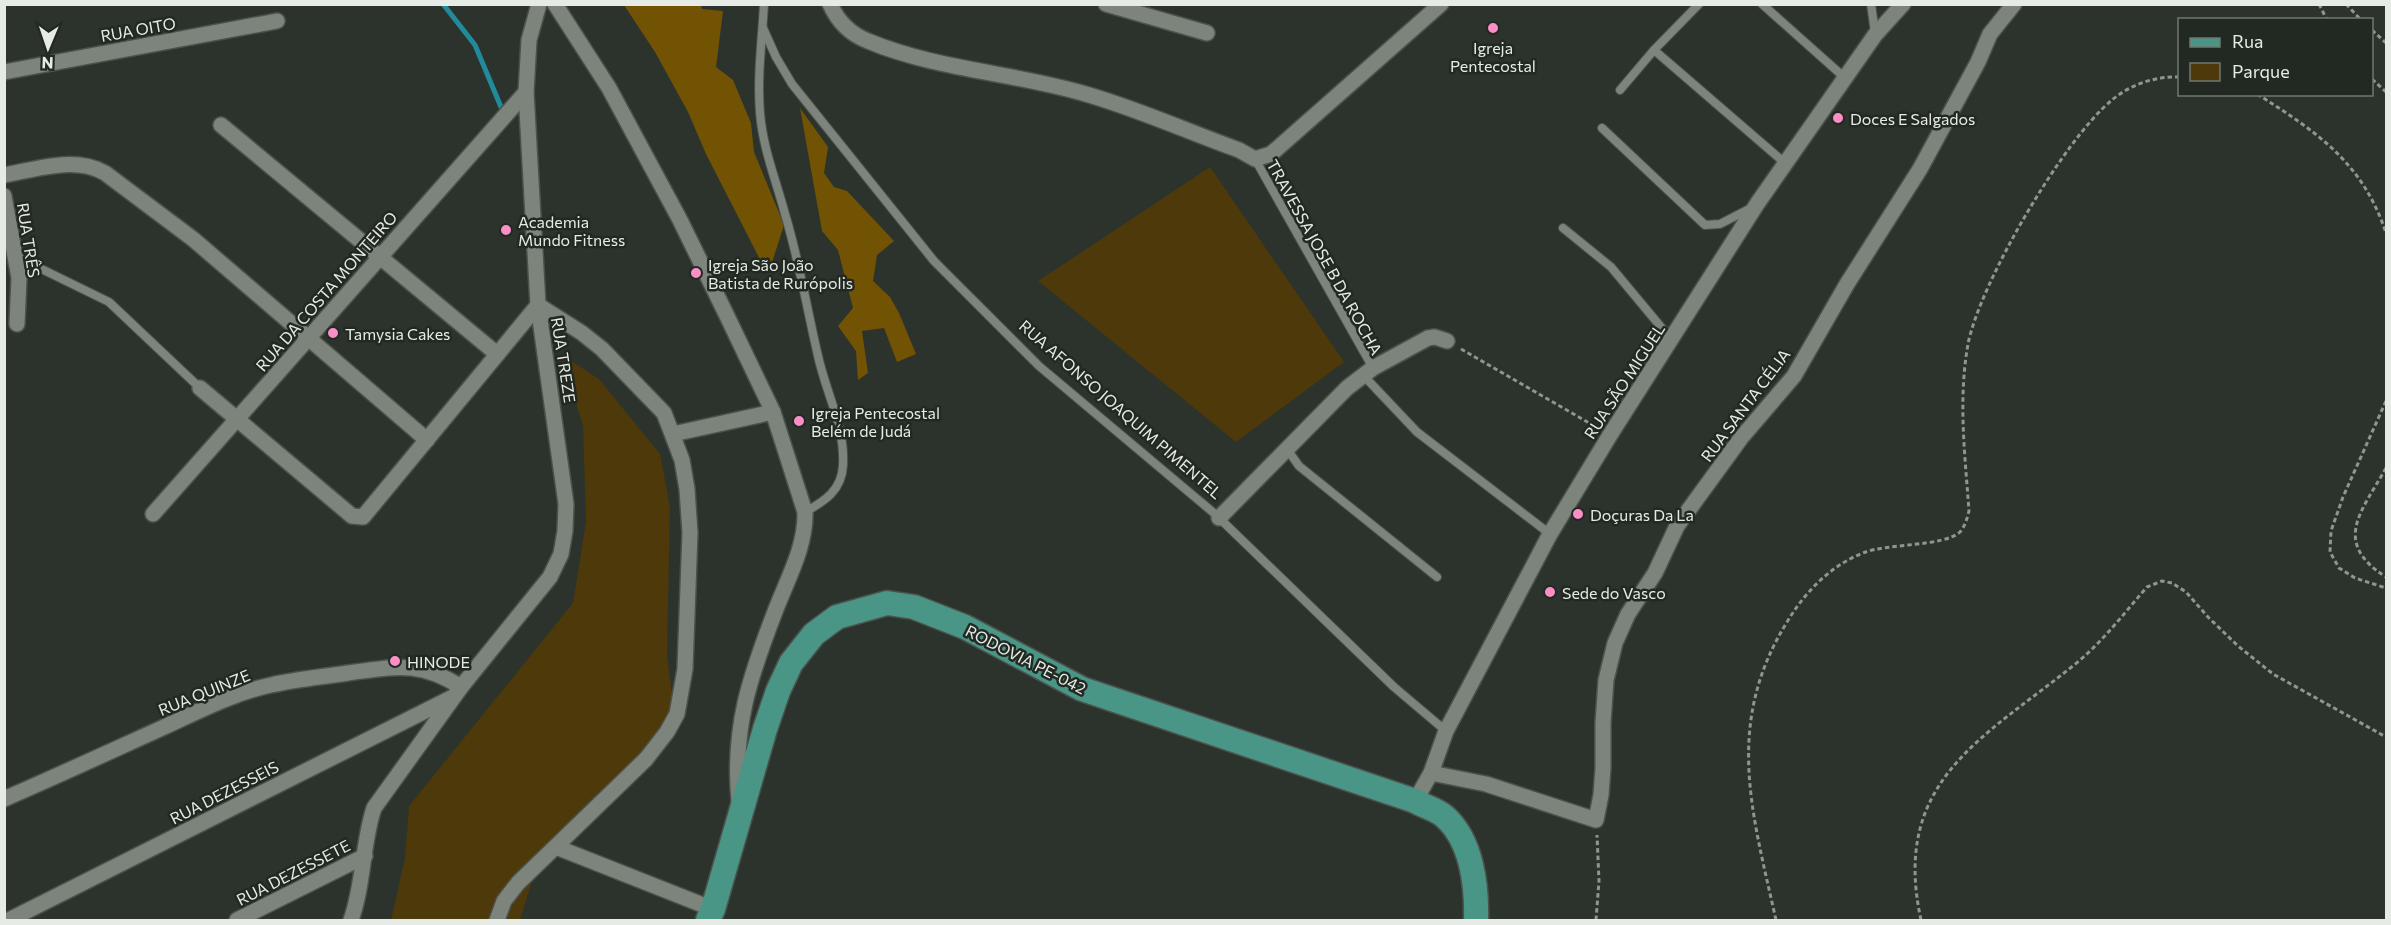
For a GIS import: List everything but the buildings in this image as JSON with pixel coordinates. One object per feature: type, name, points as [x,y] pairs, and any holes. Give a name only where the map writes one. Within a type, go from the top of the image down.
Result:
[{"type":"main road","name":"RODOVIA PE-042","points":[[711,915],[775,700],[791,663],[814,634],[837,617],[887,603],[914,607],[964,627],[1082,689],[1414,801],[1444,816],[1461,838],[1473,872],[1476,910]]},
{"type":"street","name":"RUA TREZE","points":[[351,921],[361,887],[368,825],[374,808],[458,692],[550,577],[561,554],[565,531],[565,494],[538,305],[526,92],[529,40],[539,4]]},
{"type":"street","points":[[555,4],[609,88],[680,220],[773,412],[805,512],[806,523],[799,552],[751,672],[744,702],[738,737],[736,774],[740,816]]},
{"type":"street","points":[[830,4],[841,23],[853,34],[868,41],[916,56],[1089,95],[1239,150],[1254,159],[1270,154],[1441,4]]},
{"type":"street","points":[[1106,4],[1207,33]]},
{"type":"street","name":"RUA SÃO MIGUEL","points":[[1414,801],[1431,773],[1446,732],[1550,534],[1610,435],[1757,204],[1875,35],[1904,4]]},
{"type":"street","name":"RUA SANTA CÉLIA","points":[[1596,820],[1603,777],[1606,680],[1615,643],[1628,614],[1655,573],[1677,526],[1742,438],[1794,376],[1847,284],[1920,169],[1978,62],[1990,34],[2014,4]]},
{"type":"street","name":"RUA OITO","points":[[4,72],[277,21]]},
{"type":"street","name":"RUA DA COSTA MONTEIRO","points":[[153,514],[526,92]]},
{"type":"street","points":[[221,125],[497,354]]},
{"type":"street","points":[[4,175],[68,164],[94,166],[193,239],[427,440]]},
{"type":"street","name":"RUA TRÊS","points":[[4,196],[17,257],[19,278],[17,324]]},
{"type":"street","points":[[200,388],[352,516],[360,518],[538,305],[582,333],[627,373],[664,413],[674,434],[684,469],[690,532],[685,669],[677,714],[667,732],[646,759],[518,883],[504,901],[497,921]]},
{"type":"street","points":[[1219,518],[1347,388],[1368,371],[1428,338],[1435,337],[1447,341]]},
{"type":"street","points":[[674,434],[773,412]]},
{"type":"street","name":"RUA QUINZE","points":[[4,799],[199,711],[239,694],[271,685],[380,669],[408,668],[425,669],[441,674],[458,692]]},
{"type":"street","name":"RUA DEZESSEIS","points":[[9,921],[458,692]]},
{"type":"street","points":[[1431,773],[1486,784],[1596,820]]},
{"type":"street","points":[[556,848],[711,915]]},
{"type":"street","name":"RUA DEZESSETE","points":[[237,921],[365,856]]},
{"type":"lane","points":[[764,4],[758,68],[763,139],[786,215],[822,372],[843,441],[843,466],[838,485],[824,502],[805,512]]},
{"type":"lane","points":[[1620,90],[1654,50],[1699,4]]},
{"type":"lane","points":[[1762,4],[1846,79]]},
{"type":"lane","points":[[1871,4],[1875,35]]},
{"type":"lane","name":"RUA AFONSO JOAQUIM PIMENTEL","points":[[763,28],[792,84],[933,261],[1039,366],[1219,518],[1394,687],[1446,732]]},
{"type":"lane","points":[[1654,50],[1786,164]]},
{"type":"lane","points":[[1602,128],[1705,225],[1720,224],[1757,204]]},
{"type":"lane","name":"TRAVESSA JOSE B DA ROCHA","points":[[1254,159],[1368,371],[1417,432],[1550,534]]},
{"type":"lane","points":[[1563,228],[1611,267],[1672,340]]},
{"type":"lane","points":[[17,257],[109,302],[200,388]]},
{"type":"lane","points":[[1287,449],[1299,466],[1437,577]]},
{"type":"path","points":[[2319,4],[2326,18]]},
{"type":"path","points":[[2346,4],[2359,18]]},
{"type":"path","points":[[2373,31],[2386,43]]},
{"type":"path","points":[[1776,921],[1749,785],[1747,747],[1750,717],[1774,643],[1795,609],[1815,584],[1843,563],[1863,553],[1883,547],[1936,541],[1951,537],[1960,531],[1969,511],[1962,425],[1963,391],[1969,342],[1984,296],[2031,207],[2079,135],[2112,100],[2136,84],[2166,77],[2178,77]]},
{"type":"path","points":[[2373,80],[2386,92]]},
{"type":"path","points":[[2261,96],[2307,126],[2343,158],[2368,190],[2386,233]]},
{"type":"path","points":[[1447,341],[1610,435]]},
{"type":"path","points":[[2386,401],[2340,506],[2331,531],[2330,552],[2339,568],[2355,578],[2386,588]]},
{"type":"path","points":[[2386,468],[2360,513],[2354,537],[2357,549],[2364,559],[2386,577]]},
{"type":"path","points":[[1921,921],[1915,891],[1915,855],[1924,816],[1935,792],[1954,765],[1983,735],[2079,660],[2108,633],[2147,587],[2154,583],[2172,583],[2186,592],[2238,646],[2273,674],[2386,737]]},
{"type":"path","points":[[1596,820],[1599,881],[1596,921]]},
{"type":"green space","points":[[1210,167],[1344,362],[1236,442],[1038,281]]},
{"type":"green space","points":[[559,353],[599,379],[660,454],[670,507],[667,655],[675,718],[537,865],[520,920],[391,920],[405,858],[409,806],[573,603],[586,522],[583,425]]},
{"type":"shaded area","points":[[624,5],[701,5],[702,9],[723,11],[716,67],[733,80],[751,123],[754,152],[784,225],[768,275],[706,154],[688,112],[655,52]]},
{"type":"shaded area","points":[[800,108],[828,147],[824,173],[834,187],[847,191],[894,241],[877,255],[873,281],[890,297],[916,354],[897,362],[884,328],[862,331],[868,373],[858,380],[856,351],[838,326],[853,308],[838,250],[822,231]]},
{"type":"waterway","points":[[443,4],[475,45],[501,107]]},
{"type":"place","name":"Igreja Pentecostal","points":[[1493,28]]},
{"type":"place","name":"Doces E Salgados","points":[[1838,118]]},
{"type":"place","name":"Academia Mundo Fitness","points":[[506,230]]},
{"type":"place","name":"Igreja São João Batista de Rurópolis","points":[[696,273]]},
{"type":"place","name":"Tamysia Cakes","points":[[333,333]]},
{"type":"place","name":"Igreja Pentecostal Belém de Judá","points":[[799,421]]},
{"type":"place","name":"Doçuras Da La","points":[[1578,514]]},
{"type":"place","name":"Sede do Vasco","points":[[1550,592]]},
{"type":"place","name":"HINODE","points":[[395,661]]}]
